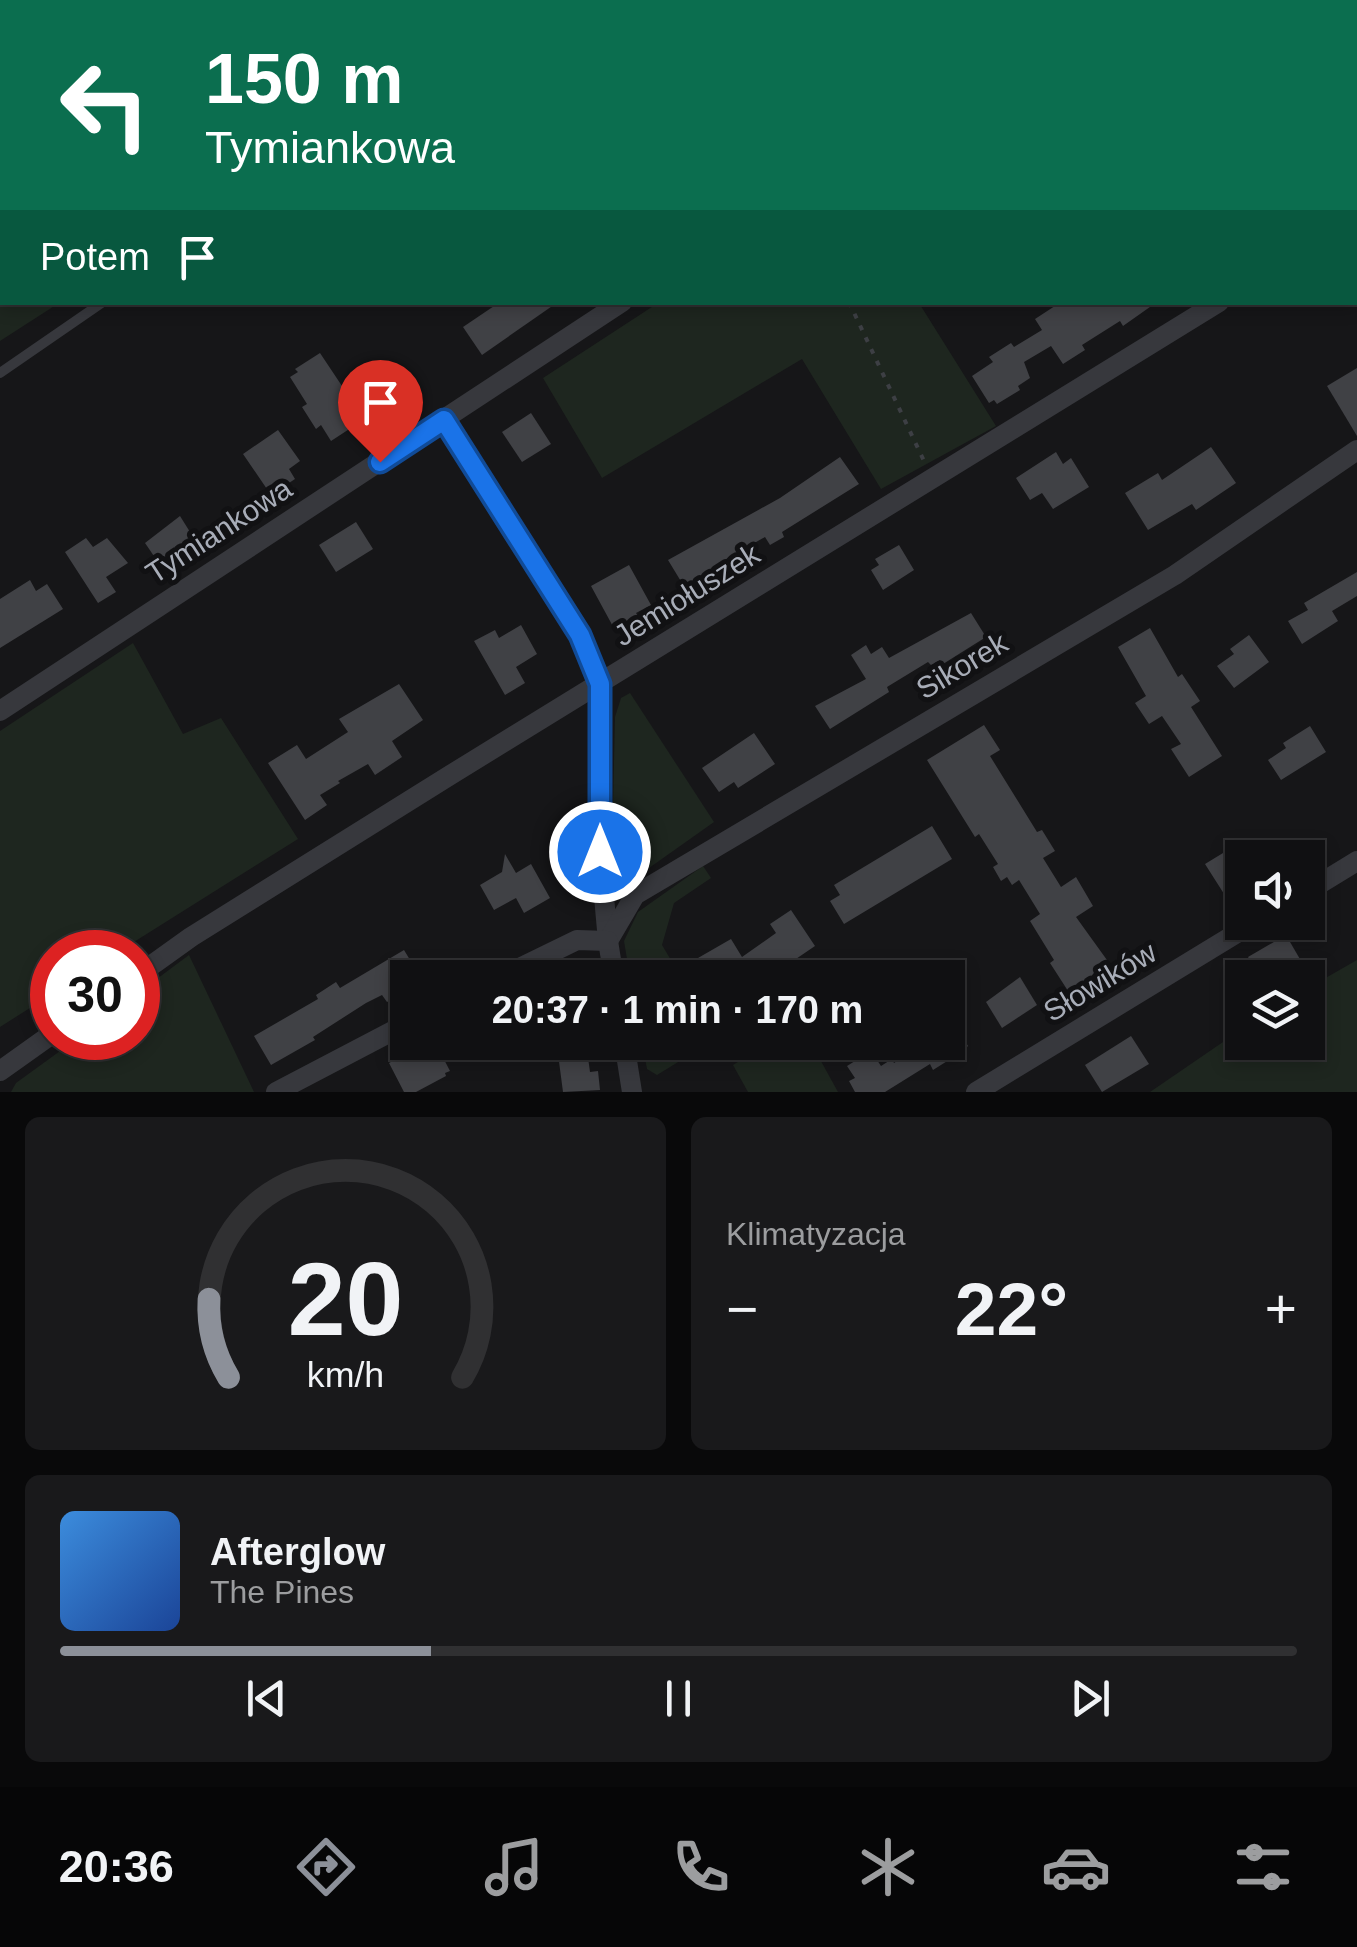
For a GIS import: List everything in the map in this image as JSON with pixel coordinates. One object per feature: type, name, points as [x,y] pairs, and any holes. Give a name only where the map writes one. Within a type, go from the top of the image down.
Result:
[{"type":"street","name":"Tymiankowa","points":[[0,712],[617,305]]},
{"type":"street","name":"Jemiołuszek","points":[[160,959],[1214,305]]},
{"type":"street","points":[[444,420],[580,635],[600,684],[600,852],[611,960]]},
{"type":"street","name":"Sikorek","points":[[608,940],[635,896],[1174,575],[1357,450]]},
{"type":"street","points":[[1325,881],[1357,861]]},
{"type":"street","points":[[535,960],[576,940],[608,940]]},
{"type":"street","name":"Słowików","points":[[976,1092],[1225,940]]},
{"type":"street","points":[[276,1092],[390,1032]]},
{"type":"street","points":[[0,1071],[30,1050]]},
{"type":"street","points":[[627,1060],[632,1092]]},
{"type":"lane","points":[[0,372],[99,305]]},
{"type":"path","points":[[850,305],[932,479]]},
{"type":"shaded area","points":[[0,305],[56,305],[0,341]]},
{"type":"shaded area","points":[[655,305],[920,305],[996,426],[881,489],[802,359],[602,478],[543,378]]},
{"type":"shaded area","points":[[133,643],[183,734],[221,718],[298,839],[153,930],[30,930],[30,1008],[0,1027],[0,731]]},
{"type":"shaded area","points":[[630,693],[714,822],[625,885],[612,850],[615,717],[621,698]]},
{"type":"shaded area","points":[[703,866],[711,878],[674,903],[662,945],[671,960],[627,960],[624,941],[638,912]]},
{"type":"shaded area","points":[[189,955],[254,1092],[11,1092],[16,1083],[48,1060],[160,1060],[160,977]]},
{"type":"shaded area","points":[[1357,960],[1357,1092],[1150,1092],[1225,1041],[1225,1060],[1325,1060],[1325,978]]},
{"type":"shaded area","points":[[645,1060],[681,1060],[657,1075],[647,1069]]},
{"type":"shaded area","points":[[741,1060],[820,1060],[838,1092],[748,1092],[733,1065]]},
{"type":"building","points":[[496,305],[554,305],[482,355],[463,327]]},
{"type":"building","points":[[1056,305],[1153,305],[1123,326],[1120,321],[1082,345],[1085,350],[1063,364],[1051,346],[1024,362],[1030,378],[1018,386],[1020,390],[997,404],[994,400],[989,403],[972,376],[993,362],[989,357],[1042,330],[1035,319]]},
{"type":"building","points":[[320,353],[354,404],[347,408],[357,424],[331,441],[321,425],[316,429],[302,407],[307,404],[290,377],[298,372],[295,369]]},
{"type":"building","points":[[1357,368],[1357,436],[1327,386]]},
{"type":"building","points":[[531,413],[551,444],[522,462],[502,432]]},
{"type":"building","points":[[278,430],[300,461],[289,469],[295,479],[271,495],[243,454]]},
{"type":"building","points":[[1211,447],[1236,483],[1196,510],[1192,504],[1148,530],[1125,493],[1158,473],[1162,480]]},
{"type":"building","points":[[1056,452],[1063,464],[1071,458],[1089,487],[1053,509],[1042,493],[1030,500],[1016,478]]},
{"type":"building","points":[[840,457],[859,484],[782,532],[784,537],[770,545],[765,537],[721,562],[715,568],[718,572],[698,585],[696,581],[685,588],[668,560],[780,498]]},
{"type":"building","points":[[180,516],[195,540],[158,562],[145,543]]},
{"type":"building","points":[[356,522],[373,549],[336,572],[319,545]]},
{"type":"building","points":[[86,538],[93,547],[107,538],[128,563],[106,577],[116,592],[98,603],[65,552]]},
{"type":"building","points":[[899,545],[914,570],[883,590],[871,570],[879,565],[875,559]]},
{"type":"building","points":[[629,565],[651,605],[636,613],[640,619],[616,632],[591,586]]},
{"type":"building","points":[[1357,572],[1357,596],[1332,611],[1338,621],[1302,644],[1288,621],[1308,610],[1304,603]]},
{"type":"building","points":[[30,580],[36,591],[47,584],[63,609],[0,648],[0,599]]},
{"type":"building","points":[[971,613],[986,637],[943,664],[940,660],[931,665],[928,662],[830,729],[815,706],[866,679],[851,655],[866,645],[871,654],[882,647],[889,658]]},
{"type":"building","points":[[521,625],[537,654],[516,667],[525,683],[505,695],[474,641],[495,630],[499,638]]},
{"type":"building","points":[[1150,628],[1178,677],[1182,674],[1200,701],[1191,707],[1222,756],[1189,777],[1171,749],[1181,744],[1162,716],[1149,724],[1135,703],[1146,696],[1118,647]]},
{"type":"building","points":[[1249,635],[1269,662],[1234,688],[1217,666],[1234,654],[1230,649]]},
{"type":"building","points":[[399,684],[423,720],[392,741],[402,757],[375,775],[368,764],[338,781],[320,795],[327,805],[305,820],[268,763],[297,745],[306,759],[348,732],[339,719]]},
{"type":"building","points":[[984,725],[1000,750],[990,756],[1037,832],[1042,830],[1055,851],[1043,858],[1061,887],[1076,877],[1093,906],[1076,917],[1112,967],[1070,994],[1030,921],[1040,914],[1019,880],[1012,885],[1007,877],[1001,881],[993,867],[998,864],[979,834],[975,837],[927,760]]},
{"type":"building","points":[[1310,726],[1326,752],[1281,780],[1268,760],[1286,748],[1283,743]]},
{"type":"building","points":[[754,733],[775,764],[738,788],[734,782],[719,792],[702,768]]},
{"type":"building","points":[[932,826],[952,859],[844,924],[830,901],[840,895],[834,885]]},
{"type":"building","points":[[1225,852],[1225,895],[1205,864]]},
{"type":"building","points":[[505,854],[516,873],[531,864],[550,898],[524,913],[516,898],[494,910],[480,885],[502,872]]},
{"type":"building","points":[[791,910],[815,946],[794,960],[698,958],[731,939],[742,957],[776,933],[770,924]]},
{"type":"building","points":[[1277,940],[1289,940],[1300,960],[1250,960],[1248,957]]},
{"type":"building","points":[[404,950],[410,960],[390,960],[390,1000],[387,1002],[382,995],[366,1003],[313,1037],[315,1040],[271,1065],[254,1036],[318,999],[316,995],[336,982],[340,988]]},
{"type":"building","points":[[1020,977],[1037,1005],[1002,1028],[986,1002]]},
{"type":"building","points":[[1131,1036],[1149,1064],[1102,1092],[1085,1065]]},
{"type":"building","points":[[444,1060],[450,1071],[416,1092],[404,1092],[389,1063]]},
{"type":"building","points":[[559,1060],[588,1060],[590,1072],[598,1071],[600,1090],[563,1092]]},
{"type":"building","points":[[857,1060],[877,1060],[881,1066],[890,1060],[949,1060],[933,1070],[930,1064],[885,1092],[855,1092],[849,1081],[855,1078],[847,1066]]},
{"type":"route","points":[[380,462],[444,420],[580,635],[600,684],[600,852]]}]
